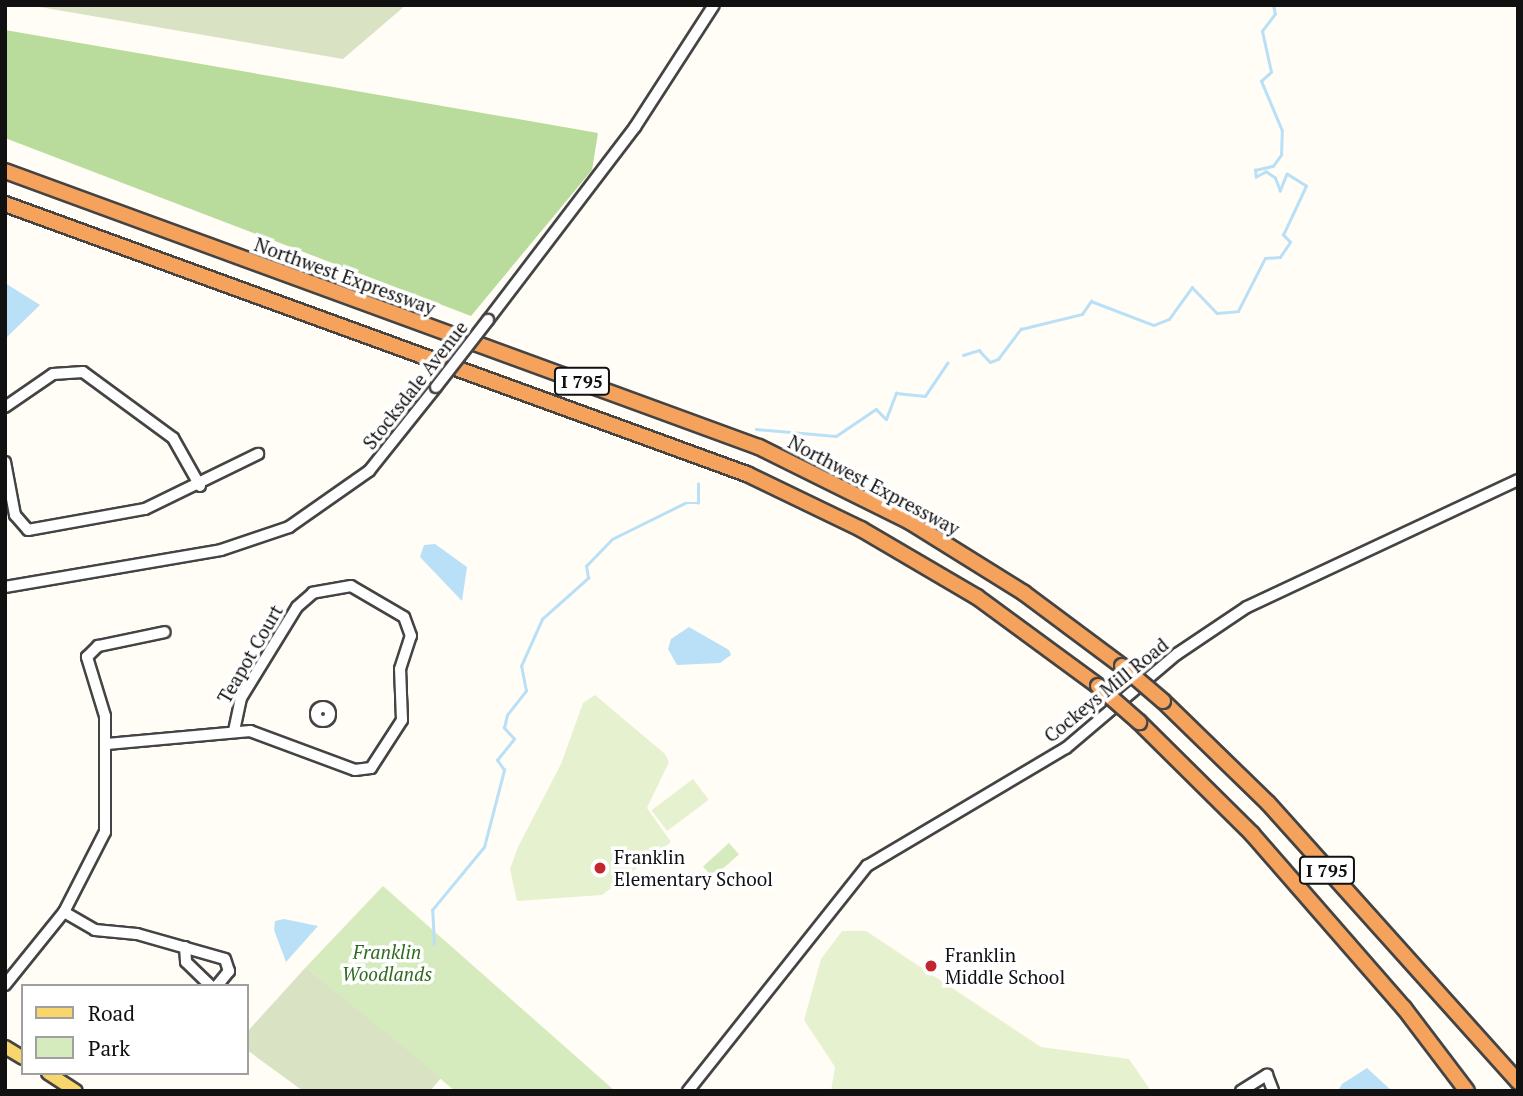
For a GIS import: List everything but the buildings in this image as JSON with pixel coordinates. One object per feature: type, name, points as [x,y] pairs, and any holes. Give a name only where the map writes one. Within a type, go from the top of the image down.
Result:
[{"type":"highway","name":"Northwest Expressway","points":[[5,171],[802,466],[960,552],[1122,666],[1163,701],[1268,803],[1518,1082]]},
{"type":"highway","name":"I 795","points":[[5,204],[747,474],[861,529],[977,597],[1098,686],[1139,722],[1236,817],[1404,1007],[1467,1091]]},
{"type":"highway","points":[[1404,1007],[1478,1091]]},
{"type":"highway","points":[[1484,1047],[1518,1090]]},
{"type":"main road","points":[[5,1047],[21,1057]]},
{"type":"main road","points":[[51,1075],[71,1089]]},
{"type":"street","name":"Stocksdale Avenue","points":[[5,587],[221,550],[289,527],[369,471],[635,127],[714,5]]},
{"type":"street","points":[[5,407],[52,374],[83,372],[173,438],[200,486]]},
{"type":"street","points":[[5,462],[15,515],[28,530],[145,509],[200,486],[258,454]]},
{"type":"street","name":"Cockeys Mill Road","points":[[688,1091],[867,866],[1066,748],[1177,654],[1247,607],[1518,480]]},
{"type":"street","name":"Teapot Court","points":[[107,744],[234,730],[272,736],[355,770],[375,765],[402,720],[400,670],[411,636],[404,617],[351,586],[313,593],[297,607],[241,698],[234,730]]},
{"type":"street","points":[[5,985],[64,912],[106,832],[107,744],[104,706],[87,657],[98,646],[165,632]]},
{"type":"street","points":[[64,912],[95,930],[185,947],[228,962],[218,984]]},
{"type":"street","points":[[185,947],[186,962],[209,984]]},
{"type":"street","points":[[1241,1091],[1267,1075],[1273,1091]]},
{"type":"green space","points":[[28,5],[406,5],[343,59]]},
{"type":"green space","points":[[5,30],[598,133],[592,170],[471,316],[5,138]]},
{"type":"green space","points":[[595,695],[665,754],[669,762],[647,808],[671,842],[602,895],[517,901],[510,869],[518,847],[561,764],[583,703]]},
{"type":"green space","points":[[693,779],[709,800],[667,831],[651,810]]},
{"type":"green space","points":[[729,843],[739,854],[713,878],[703,866]]},
{"type":"green space","name":"Franklin Woodlands","points":[[383,886],[615,1091],[455,1091],[306,967]]},
{"type":"green space","points":[[842,931],[866,931],[1041,1047],[1129,1059],[1151,1091],[831,1091],[835,1067],[804,1020],[821,959]]},
{"type":"green space","points":[[306,967],[441,1078],[430,1091],[303,1091],[248,1051],[248,1031]]},
{"type":"water","points":[[5,283],[40,305],[7,337],[5,336]]},
{"type":"water","points":[[435,544],[467,567],[462,601],[420,557],[424,545]]},
{"type":"water","points":[[689,627],[729,650],[731,655],[720,663],[677,665],[668,649],[671,639]]},
{"type":"water","points":[[284,919],[318,926],[286,962],[274,930],[275,921]]},
{"type":"water","points":[[1367,1068],[1392,1091],[1338,1091],[1342,1084]]},
{"type":"waterway","points":[[963,355],[979,350],[990,362],[998,359],[1021,329],[1082,314],[1091,301],[1154,325],[1169,319],[1192,287],[1217,313],[1238,311],[1265,258],[1280,257],[1290,242],[1283,235],[1306,186],[1287,174],[1280,191],[1275,178],[1266,172],[1256,177],[1255,170],[1273,166],[1281,155],[1282,131],[1261,81],[1271,72],[1262,31],[1275,14],[1273,5]]},
{"type":"waterway","points":[[756,429],[836,436],[876,409],[886,419],[896,393],[925,396],[947,363]]},
{"type":"waterway","points":[[434,944],[432,910],[484,847],[504,770],[497,760],[514,739],[504,728],[507,715],[526,691],[521,666],[542,619],[588,578],[586,566],[612,539],[685,503],[698,503],[698,484]]},
{"type":"place","name":"Franklin Elementary School","points":[[600,868]]},
{"type":"place","name":"Franklin Middle School","points":[[931,966]]}]
